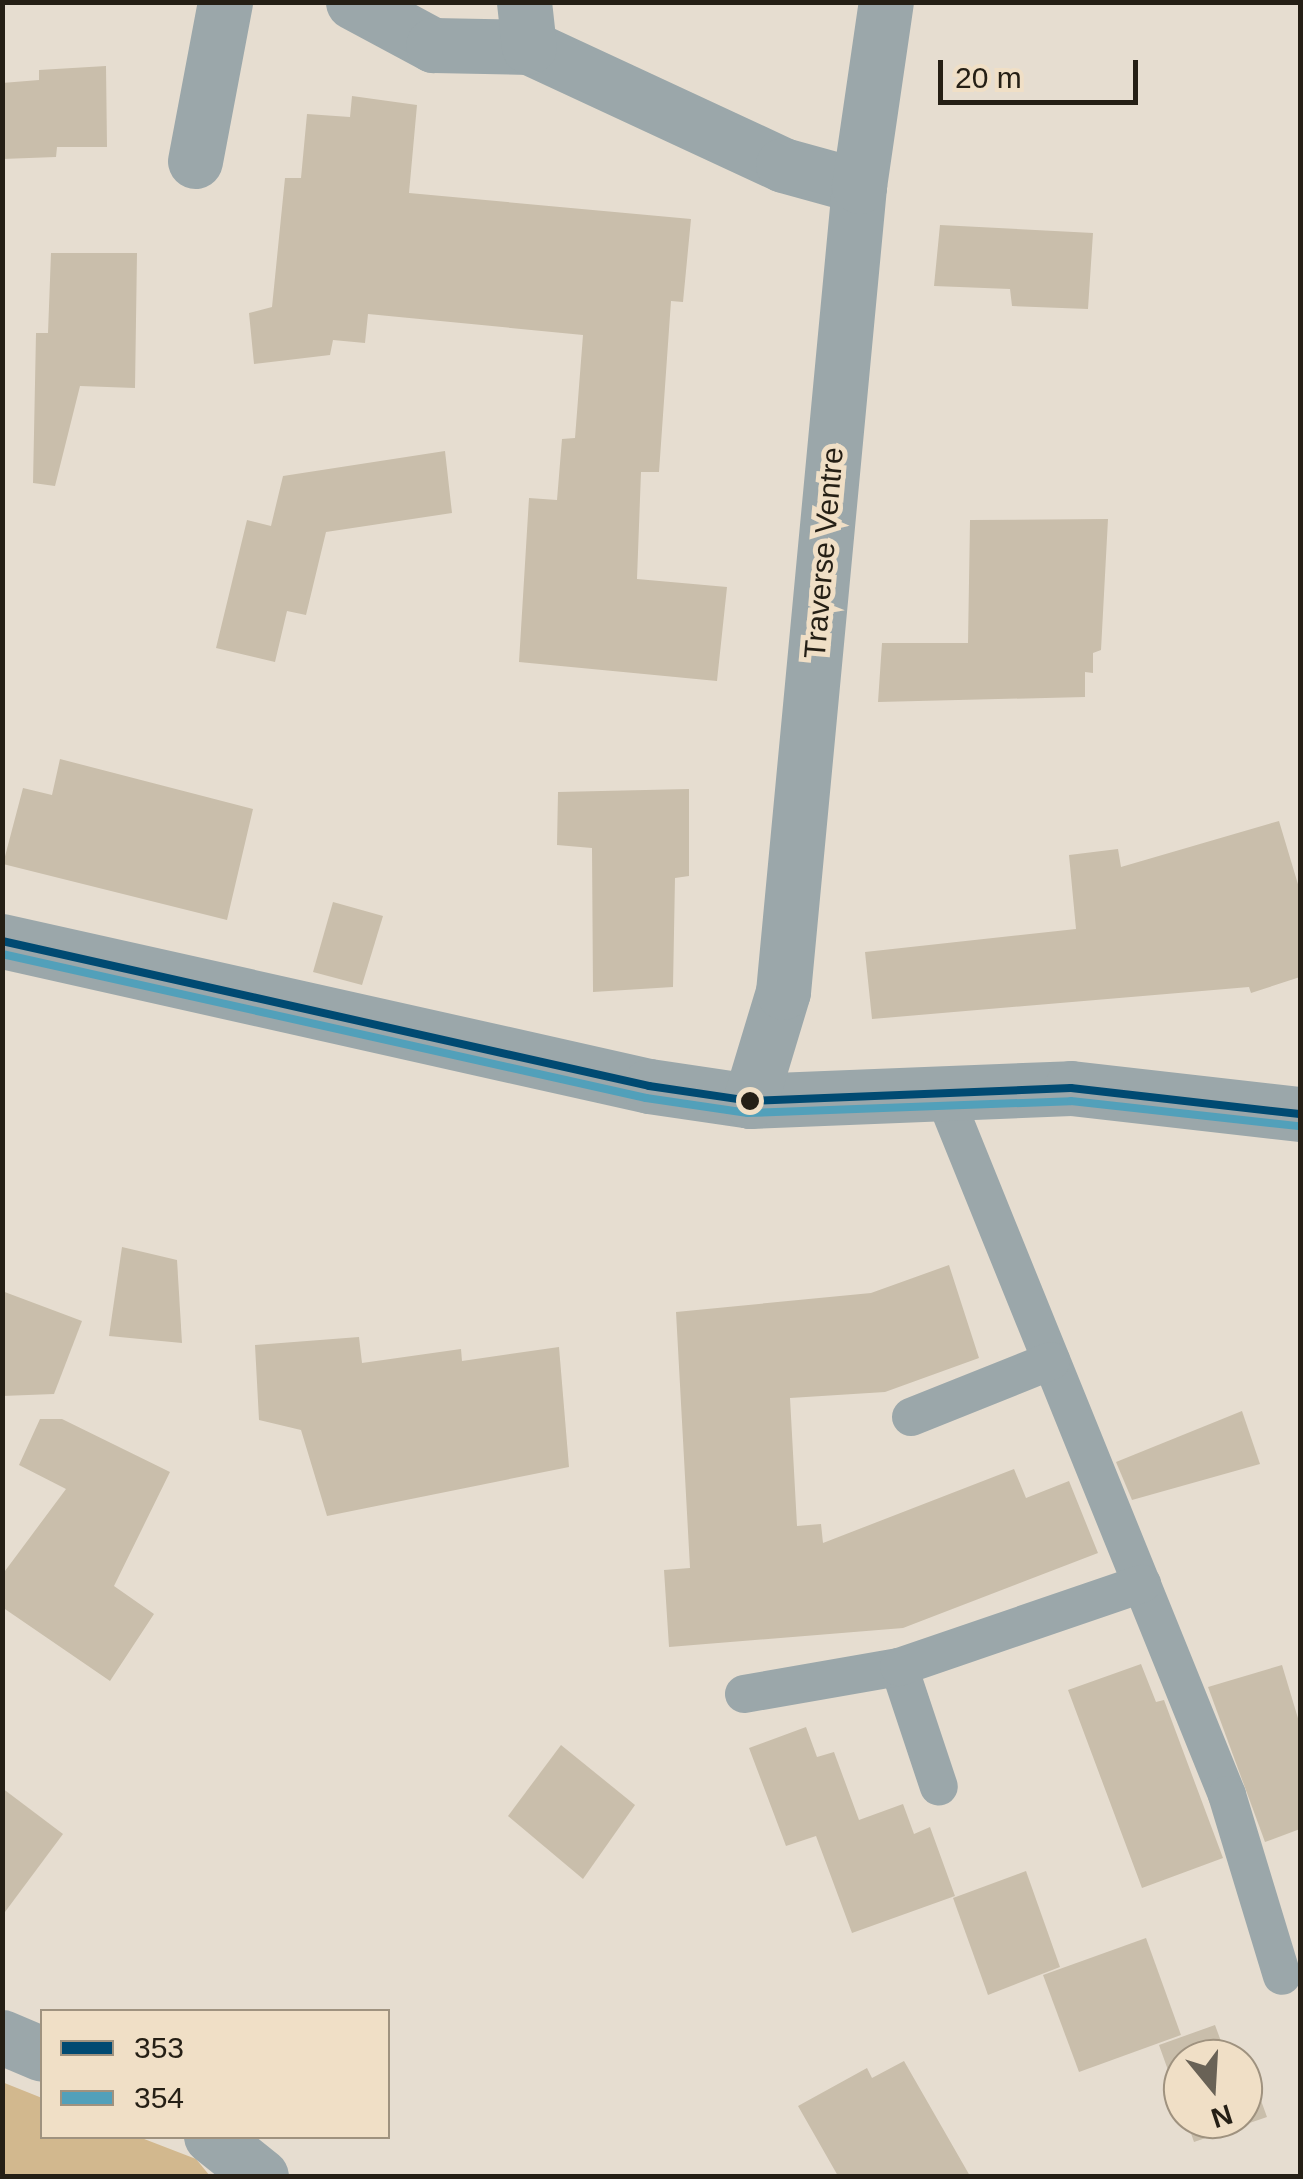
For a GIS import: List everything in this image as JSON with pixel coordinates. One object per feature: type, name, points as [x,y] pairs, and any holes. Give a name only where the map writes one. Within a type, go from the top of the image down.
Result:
[{"type":"street","points":[[195,160],[224,2]]},
{"type":"street","points":[[353,2],[433,45],[526,25],[783,165],[858,186]]},
{"type":"street","name":"Traverse Ventre","points":[[750,1101],[784,992],[858,186],[886,2]]},
{"type":"street","points":[[2,941],[631,1082],[750,1101],[1071,1088],[1300,1114]]},
{"type":"street","points":[[2,2037],[40,2053]]},
{"type":"street","points":[[215,2139],[261,2176]]},
{"type":"lane","points":[[943,1093],[1227,1795],[1282,1976]]},
{"type":"lane","points":[[910,1417],[1051,1361]]},
{"type":"lane","points":[[744,1694],[899,1667],[1142,1584]]},
{"type":"lane","points":[[899,1667],[939,1788]]},
{"type":"shaded area","points":[[2,2082],[40,2097],[40,2139],[144,2139],[196,2159],[210,2176],[3,2176]]},
{"type":"building","points":[[106,66],[107,147],[57,147],[56,157],[2,159],[2,83],[39,80],[39,70]]},
{"type":"building","points":[[352,96],[417,105],[409,193],[691,219],[683,302],[671,301],[659,472],[641,472],[637,579],[727,587],[717,681],[519,662],[529,498],[557,500],[562,439],[575,438],[583,335],[368,314],[365,343],[333,340],[330,355],[254,364],[249,313],[272,307],[285,178],[301,178],[307,114],[350,117]]},
{"type":"building","points":[[940,225],[1093,233],[1088,309],[1012,306],[1010,289],[934,286]]},
{"type":"building","points":[[51,253],[137,253],[135,388],[80,386],[55,486],[33,483],[36,333],[48,333]]},
{"type":"building","points":[[445,451],[452,513],[326,532],[306,615],[287,611],[275,662],[216,648],[247,520],[271,526],[283,476]]},
{"type":"building","points":[[1108,519],[1101,650],[1093,653],[1093,673],[1085,672],[1085,697],[878,702],[882,643],[968,643],[970,520]]},
{"type":"building","points":[[60,759],[253,809],[227,920],[3,864],[23,788],[52,795]]},
{"type":"building","points":[[689,789],[689,876],[675,878],[673,987],[593,992],[592,848],[557,845],[558,792]]},
{"type":"building","points":[[1279,821],[1300,891],[1300,977],[1251,993],[1249,987],[872,1019],[865,952],[1076,929],[1069,855],[1118,849],[1121,867]]},
{"type":"building","points":[[333,902],[383,916],[362,985],[313,972]]},
{"type":"building","points":[[122,1247],[177,1260],[182,1343],[109,1336]]},
{"type":"building","points":[[949,1265],[979,1358],[885,1392],[790,1398],[797,1526],[821,1524],[823,1543],[1014,1469],[1026,1498],[1069,1481],[1098,1553],[903,1628],[669,1647],[664,1570],[690,1568],[676,1312],[871,1293]]},
{"type":"building","points":[[2,1291],[82,1321],[54,1394],[2,1396]]},
{"type":"building","points":[[359,1337],[362,1363],[461,1349],[462,1361],[559,1347],[569,1467],[327,1516],[301,1430],[259,1420],[255,1345]]},
{"type":"building","points":[[1242,1411],[1260,1464],[1132,1500],[1116,1462]]},
{"type":"building","points":[[40,1419],[62,1419],[170,1472],[114,1586],[154,1614],[110,1681],[2,1607],[2,1575],[66,1489],[19,1465]]},
{"type":"building","points":[[1141,1664],[1156,1702],[1164,1700],[1223,1858],[1142,1888],[1068,1690]]},
{"type":"building","points":[[1282,1665],[1300,1725],[1300,1829],[1265,1842],[1208,1687]]},
{"type":"building","points":[[806,1727],[817,1757],[834,1752],[859,1820],[903,1804],[914,1834],[930,1827],[955,1896],[852,1933],[816,1836],[786,1846],[749,1748]]},
{"type":"building","points":[[561,1745],[635,1805],[583,1879],[508,1816]]},
{"type":"building","points":[[2,1788],[63,1834],[2,1916]]},
{"type":"building","points":[[1026,1871],[1060,1967],[988,1995],[953,1898]]},
{"type":"building","points":[[1146,1938],[1181,2035],[1079,2072],[1043,1975]]},
{"type":"building","points":[[1215,2025],[1220,2039],[1176,2039]]},
{"type":"building","points":[[904,2061],[970,2176],[838,2176],[798,2106],[867,2068],[872,2078]]},
{"type":"transit line","name":"353","points":[[2,941],[649,1086],[750,1101],[1071,1088],[1300,1114]]},
{"type":"transit line","name":"354","points":[[2,954],[646,1098],[748,1113],[1071,1101],[1299,1126]]}]
